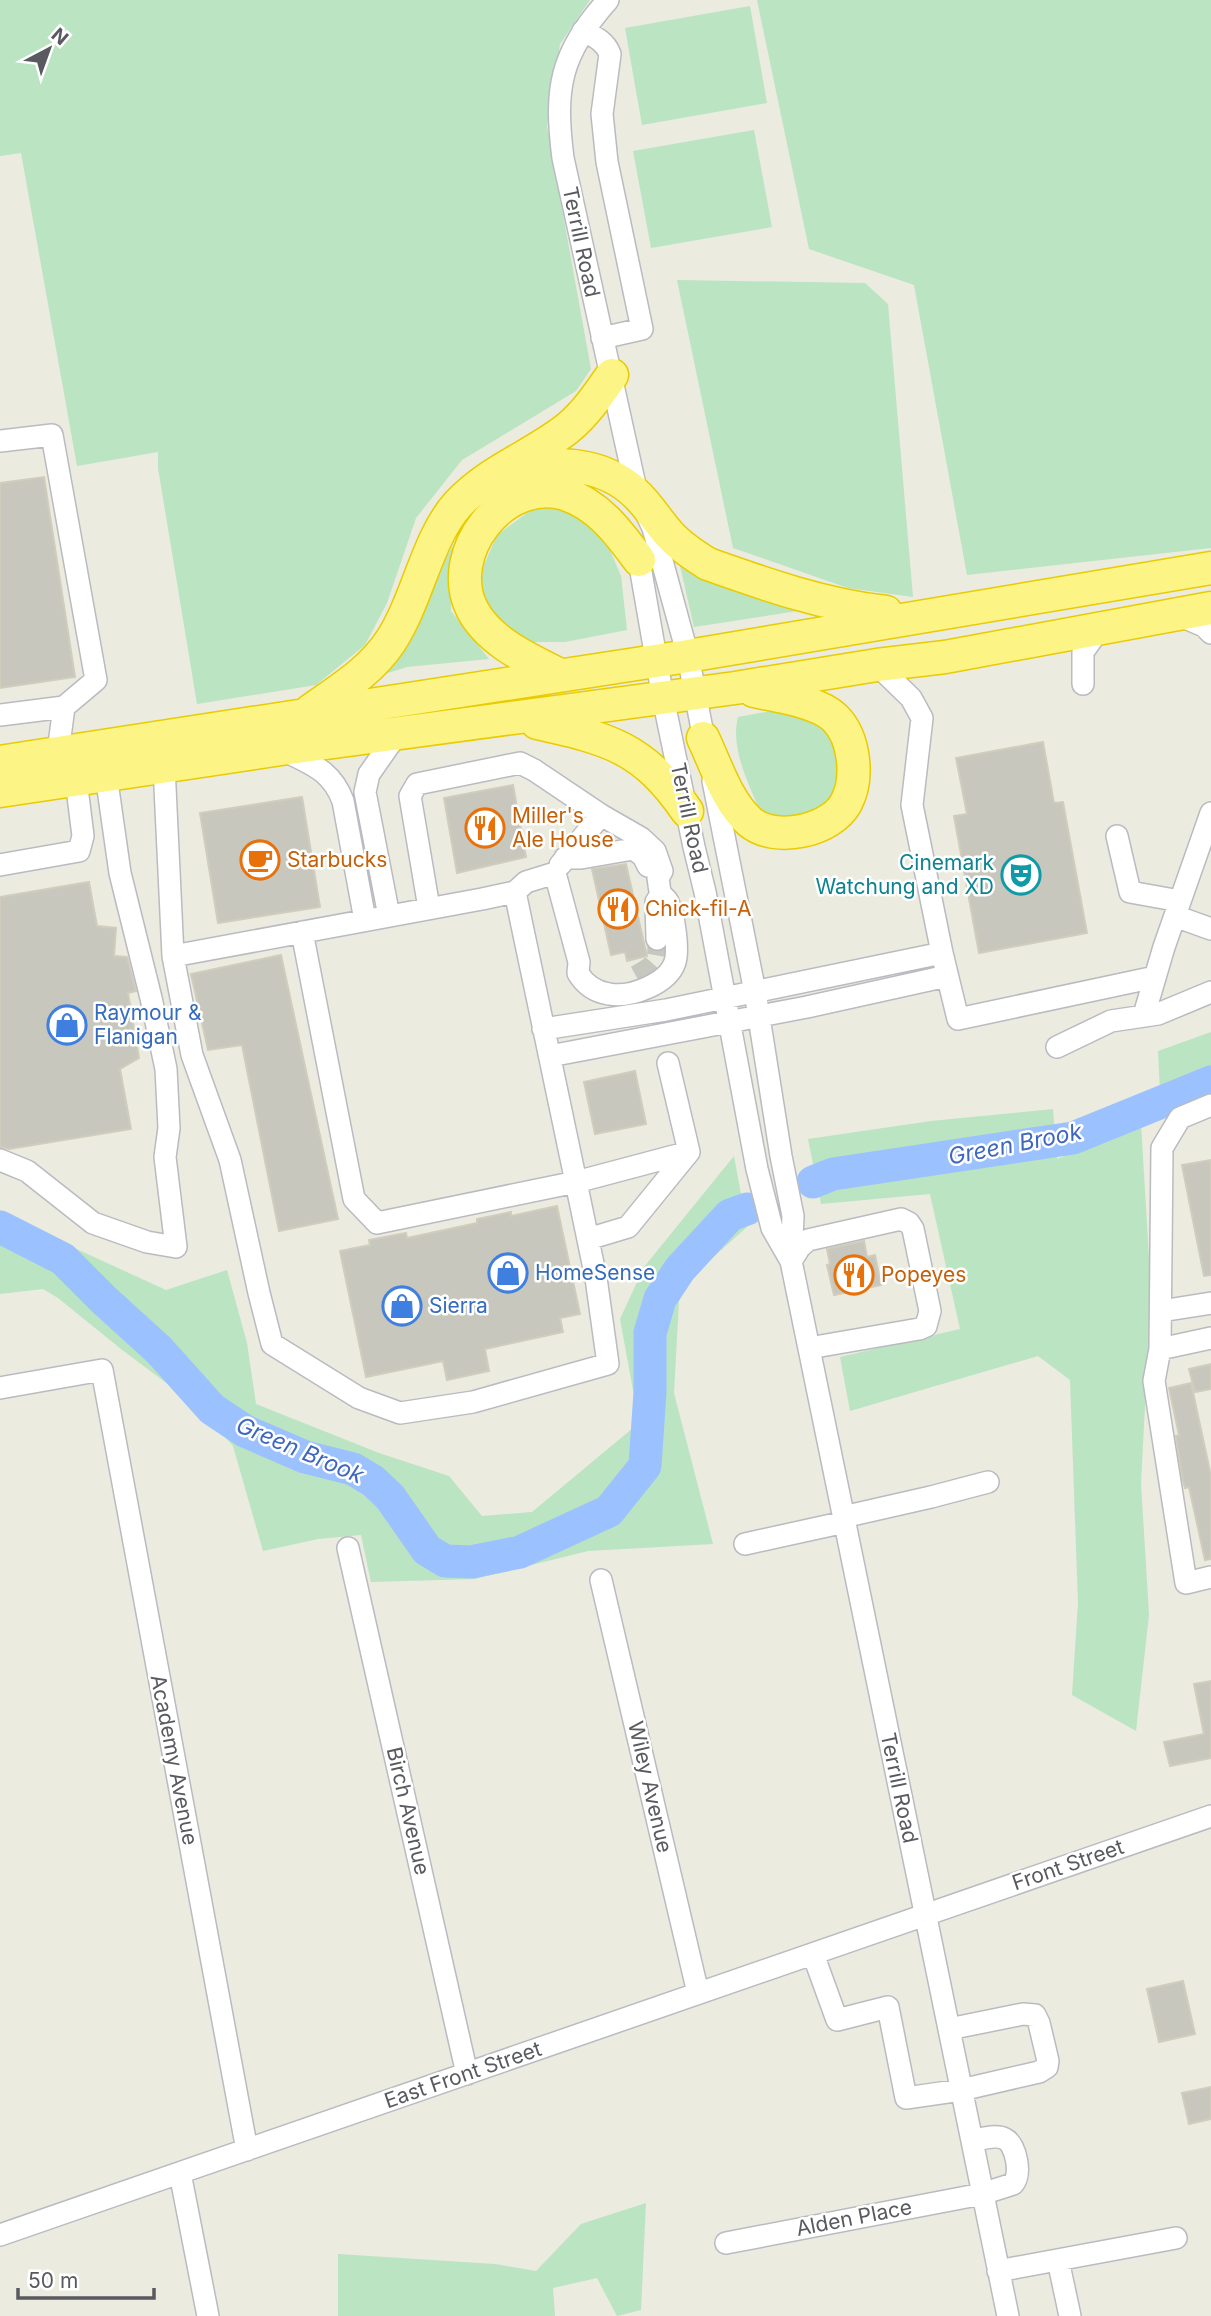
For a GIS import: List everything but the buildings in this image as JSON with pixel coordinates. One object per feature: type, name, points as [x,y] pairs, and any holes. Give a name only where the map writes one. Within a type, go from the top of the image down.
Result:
[{"type":"highway","points":[[303,715],[351,682],[374,662],[391,640],[443,524],[458,504],[494,473],[565,431],[588,410],[612,375]]},
{"type":"highway","points":[[494,473],[549,464],[573,465],[603,473],[637,494],[671,537],[708,564],[823,602],[921,616]]},
{"type":"highway","points":[[560,676],[500,641],[484,626],[472,609],[467,594],[465,571],[470,549],[478,532],[504,506],[521,496],[554,492],[575,498],[598,512],[611,523],[639,560]]},
{"type":"highway","points":[[0,762],[657,661],[1211,568]]},
{"type":"highway","points":[[0,791],[281,749],[945,657],[1211,608]]},
{"type":"highway","points":[[703,738],[736,805],[758,827],[782,833],[811,830],[845,805],[855,772],[850,745],[835,718],[814,706],[735,688]]},
{"type":"highway","points":[[516,718],[594,735],[618,745],[664,779],[687,811]]},
{"type":"street","name":"Terrill Road","points":[[608,0],[583,32],[566,67],[558,101],[563,158],[637,494],[653,528],[696,693],[755,992],[780,1156],[793,1216],[791,1261],[1008,2316]]},
{"type":"street","points":[[583,32],[599,39],[610,54],[602,114],[607,162],[642,329],[602,338]]},
{"type":"street","points":[[0,441],[52,435],[96,680],[64,707],[0,715]]},
{"type":"street","name":"Terrill Road","points":[[637,494],[635,534],[663,698],[705,892],[757,1169],[772,1228],[791,1261]]},
{"type":"street","points":[[1176,614],[1204,626],[1211,633]]},
{"type":"street","points":[[1083,684],[1083,652],[1100,628]]},
{"type":"street","points":[[877,665],[911,698],[922,718],[912,805],[958,1019],[1155,977]]},
{"type":"street","points":[[58,752],[64,707]]},
{"type":"street","points":[[389,916],[365,792],[369,774],[397,734]]},
{"type":"street","points":[[281,749],[321,769],[338,788],[343,801],[365,920]]},
{"type":"street","points":[[429,908],[410,796],[417,785],[520,763],[641,838],[655,851],[662,871],[656,902],[657,939]]},
{"type":"street","points":[[164,766],[173,956],[192,1055],[230,1160],[258,1293],[272,1344],[359,1398],[400,1413],[473,1402],[608,1364],[596,1278],[515,892]]},
{"type":"street","points":[[0,865],[79,851],[91,777]]},
{"type":"street","points":[[0,1160],[27,1171],[93,1223],[147,1241],[176,1247],[165,1157],[169,1128],[166,1069],[120,873],[91,777]]},
{"type":"street","points":[[1144,1015],[1211,813]]},
{"type":"street","points":[[560,866],[608,820]]},
{"type":"street","points":[[1117,836],[1130,892],[1178,909],[1211,929]]},
{"type":"street","points":[[173,956],[515,892],[526,882],[560,866],[633,849],[643,856],[668,901],[676,952],[674,965],[659,981],[642,989],[611,995],[589,986],[578,973],[579,962],[560,866]]},
{"type":"street","points":[[302,932],[354,1199],[377,1223],[576,1182],[689,1152]]},
{"type":"street","points":[[543,1029],[666,1010],[942,953]]},
{"type":"street","points":[[579,962],[601,979],[615,981],[636,976]]},
{"type":"street","points":[[550,1056],[759,1017],[947,976]]},
{"type":"street","points":[[1057,1047],[1111,1021],[1158,1014],[1211,992]]},
{"type":"street","points":[[668,1063],[689,1152]]},
{"type":"street","points":[[1211,1105],[1180,1118],[1163,1148],[1160,1349],[1154,1381],[1186,1583],[1211,1577]]},
{"type":"street","points":[[588,1239],[628,1227],[689,1152]]},
{"type":"street","points":[[791,1261],[808,1240],[901,1219],[913,1229],[930,1311],[926,1326],[919,1329],[808,1348]]},
{"type":"street","points":[[1161,1311],[1211,1303]]},
{"type":"street","points":[[1160,1349],[1211,1338]]},
{"type":"street","name":"Academy Avenue","points":[[0,1388],[102,1370],[247,2150]]},
{"type":"street","points":[[745,1544],[988,1482]]},
{"type":"street","name":"Birch Avenue","points":[[348,1548],[467,2074]]},
{"type":"street","name":"Wiley Avenue","points":[[601,1580],[698,1993]]},
{"type":"street","name":"Front Street","points":[[925,1915],[1211,1816]]},
{"type":"street","name":"East Front Street","points":[[0,2235],[925,1915]]},
{"type":"street","points":[[813,1954],[837,2021],[888,2007],[906,2098],[961,2090],[1040,2072],[1047,2067],[1038,2018],[1031,2014],[949,2029]]},
{"type":"street","name":"Alden Place","points":[[726,2243],[982,2194],[1013,2184],[1019,2177],[1019,2172],[1012,2144],[999,2137],[972,2141]]},
{"type":"street","points":[[180,2173],[208,2316]]},
{"type":"street","points":[[998,2271],[1176,2238]]},
{"type":"street","points":[[1058,2260],[1070,2316]]},
{"type":"green space","points":[[0,0],[590,0],[560,44],[547,126],[591,369],[576,391],[462,460],[416,518],[387,603],[365,645],[316,685],[197,704],[158,468],[158,452],[77,466],[21,153],[0,156]]},
{"type":"green space","points":[[757,0],[1211,0],[1211,548],[967,575],[914,285],[809,249]]},
{"type":"green space","points":[[750,6],[767,103],[642,125],[625,28]]},
{"type":"green space","points":[[754,130],[772,227],[651,248],[633,151]]},
{"type":"green space","points":[[677,280],[865,283],[888,304],[913,597],[848,588],[733,548]]},
{"type":"green space","points":[[534,508],[562,508],[583,519],[604,536],[621,576],[627,630],[565,642],[531,642],[505,634],[485,606],[481,572],[497,535]]},
{"type":"green space","points":[[468,518],[453,565],[451,611],[489,659],[407,667],[375,677],[432,584]]},
{"type":"green space","points":[[678,557],[810,609],[694,627]]},
{"type":"green space","points":[[793,707],[815,715],[845,755],[837,797],[814,817],[787,823],[761,814],[742,766],[736,729],[738,717]]},
{"type":"green space","points":[[1211,1032],[1211,1094],[1161,1112],[1158,1051]]},
{"type":"green space","points":[[1053,1109],[1057,1159],[1141,1124],[1151,1291],[1141,1483],[1149,1615],[1136,1731],[1072,1695],[1078,1603],[1070,1380],[1038,1356],[850,1411],[840,1357],[960,1329],[930,1194],[821,1204],[808,1139],[931,1121]]},
{"type":"green space","points":[[734,1156],[747,1227],[692,1276],[679,1301],[674,1393],[713,1544],[588,1551],[475,1579],[371,1582],[361,1535],[318,1539],[263,1551],[233,1446],[197,1406],[43,1289],[0,1294],[0,1214],[166,1290],[227,1270],[247,1343],[256,1404],[379,1453],[449,1476],[482,1516],[532,1512],[633,1428],[635,1401],[620,1319],[644,1267]]},
{"type":"green space","points":[[646,2203],[641,2310],[617,2316],[597,2278],[553,2288],[555,2316],[338,2316],[338,2254],[495,2264],[536,2271],[581,2224]]},
{"type":"waterway","name":"Green Brook","points":[[813,1182],[833,1174],[1073,1138],[1211,1082]]},
{"type":"waterway","name":"Green Brook","points":[[0,1227],[63,1259],[159,1350],[212,1409],[245,1431],[305,1457],[353,1469],[373,1481],[390,1497],[427,1550],[445,1561],[471,1562],[520,1552],[609,1511],[645,1466],[650,1392],[650,1333],[660,1299],[680,1269],[730,1215],[747,1209]]},
{"type":"tunnel","points":[[636,976],[655,962],[658,953],[657,939]]},
{"type":"place","name":"Miller's Ale House","points":[[485,828]]},
{"type":"place","name":"Starbucks","points":[[260,860]]},
{"type":"place","name":"Cinemark Watchung and XD","points":[[1021,875]]},
{"type":"place","name":"Chick-fil-A","points":[[618,909]]},
{"type":"place","name":"Raymour & Flanigan","points":[[67,1025]]},
{"type":"place","name":"HomeSense","points":[[508,1273]]},
{"type":"place","name":"Popeyes","points":[[854,1275]]},
{"type":"place","name":"Sierra","points":[[402,1306]]}]
